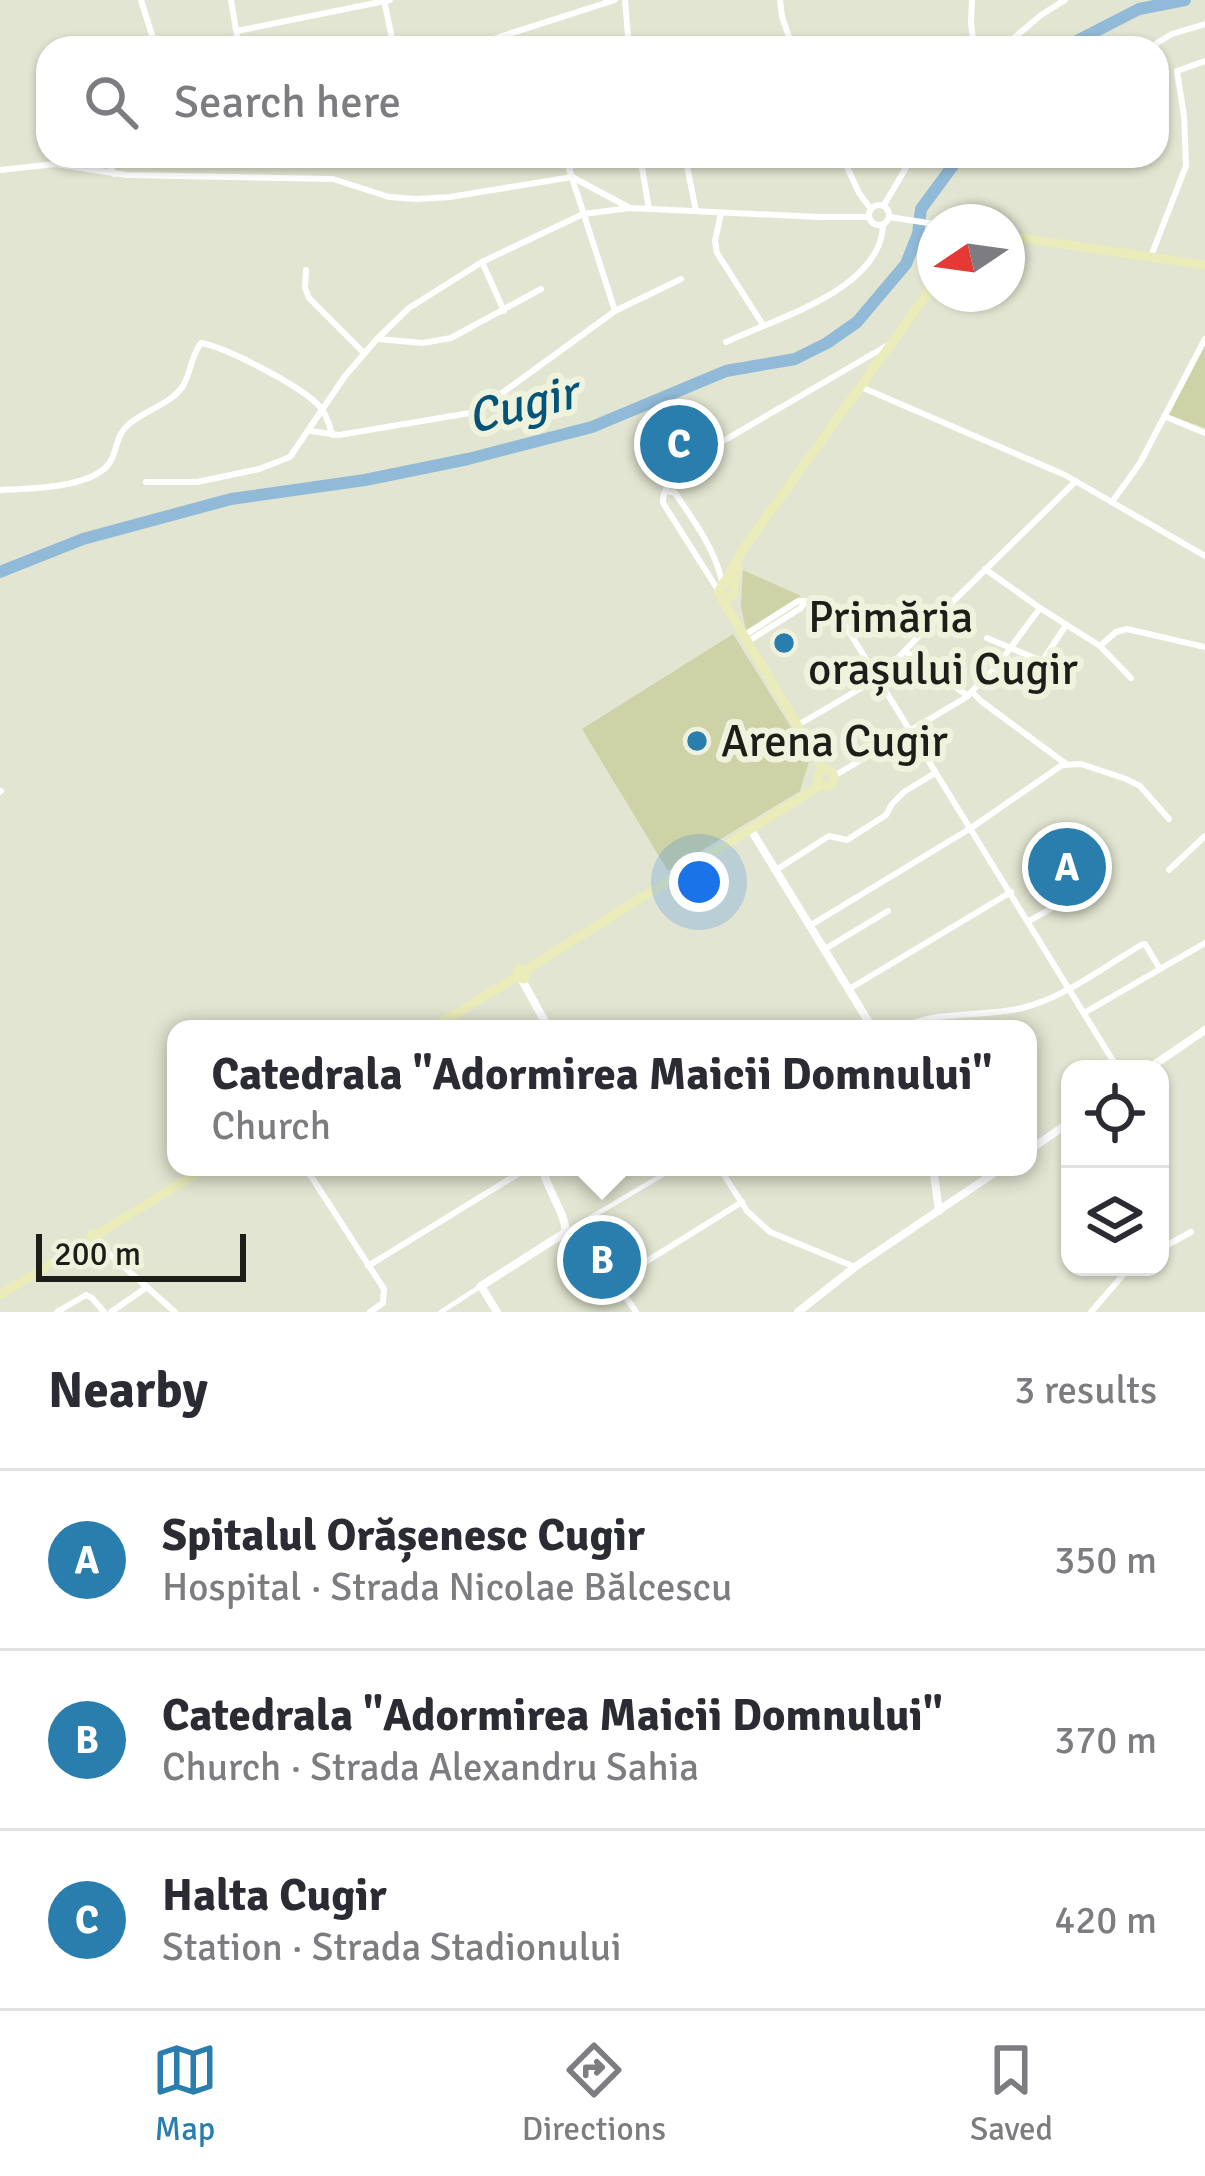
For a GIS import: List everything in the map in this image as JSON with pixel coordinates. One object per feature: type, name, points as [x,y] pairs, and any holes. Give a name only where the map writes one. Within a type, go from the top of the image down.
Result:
[{"type":"main road","points":[[1025,238],[1205,265]]},
{"type":"main road","points":[[446,1020],[751,830],[820,785],[818,775],[829,773],[743,635],[726,588],[740,554],[917,308]]},
{"type":"main road","points":[[0,1294],[193,1176]]},
{"type":"street","points":[[140,0],[152,36]]},
{"type":"street","points":[[503,36],[616,0]]},
{"type":"street","points":[[625,0],[628,36]]},
{"type":"street","points":[[780,0],[790,36]]},
{"type":"street","points":[[972,0],[972,36]]},
{"type":"street","points":[[1016,36],[1065,0]]},
{"type":"street","points":[[237,31],[386,1],[392,36]]},
{"type":"street","points":[[230,2],[238,36]]},
{"type":"street","points":[[1169,36],[1205,24]]},
{"type":"street","points":[[1151,256],[1186,166],[1177,71],[1205,61]]},
{"type":"street","points":[[0,170],[36,166]]},
{"type":"street","points":[[79,168],[219,179],[333,179],[416,199],[572,177],[630,208]]},
{"type":"street","points":[[111,168],[114,174]]},
{"type":"street","points":[[569,168],[615,311]]},
{"type":"street","points":[[642,168],[649,208]]},
{"type":"street","points":[[687,168],[696,211]]},
{"type":"street","points":[[848,168],[874,224],[917,222]]},
{"type":"street","points":[[883,206],[906,168]]},
{"type":"street","points":[[146,482],[197,482],[259,470],[290,457],[364,353],[410,308],[482,262],[583,214],[630,208],[870,213],[877,205],[883,206]]},
{"type":"street","points":[[726,342],[856,278],[878,250],[890,220],[883,206]]},
{"type":"street","points":[[721,212],[717,253],[763,325]]},
{"type":"street","points":[[482,262],[504,311]]},
{"type":"street","points":[[306,270],[309,298],[364,353]]},
{"type":"street","points":[[310,431],[332,435],[476,412],[615,311],[681,279]]},
{"type":"street","points":[[377,339],[443,340],[541,289]]},
{"type":"street","points":[[1112,502],[1140,463],[1205,339]]},
{"type":"street","points":[[726,588],[663,503],[678,468],[891,343]]},
{"type":"street","points":[[0,490],[40,489],[99,473],[111,461],[121,431],[179,392],[201,344],[257,367],[306,396],[323,409],[332,435]]},
{"type":"street","points":[[847,367],[863,384],[1076,481],[1205,556]]},
{"type":"street","points":[[1164,416],[1205,433]]},
{"type":"street","points":[[799,725],[880,677],[1076,481]]},
{"type":"street","points":[[667,491],[675,493],[711,549],[726,588]]},
{"type":"street","points":[[985,568],[1100,646],[1131,678]]},
{"type":"street","points":[[743,635],[800,605]]},
{"type":"street","points":[[829,773],[970,694],[1040,608]]},
{"type":"street","points":[[837,611],[1113,1060]]},
{"type":"street","points":[[1043,660],[1066,625]]},
{"type":"street","points":[[1100,646],[1127,629],[1205,647]]},
{"type":"street","points":[[987,638],[1070,673]]},
{"type":"street","points":[[904,652],[1064,764]]},
{"type":"street","points":[[811,925],[1064,764],[1081,764],[1140,786],[1168,819]]},
{"type":"street","points":[[776,870],[829,836],[847,840],[886,815],[904,792],[937,772]]},
{"type":"street","points":[[751,830],[868,1020]]},
{"type":"street","points":[[1168,870],[1205,836]]},
{"type":"street","points":[[1029,921],[1108,876]]},
{"type":"street","points":[[849,988],[1011,892]]},
{"type":"street","points":[[825,949],[888,910]]},
{"type":"street","points":[[1084,1013],[1205,943]]},
{"type":"street","points":[[922,1020],[1028,1006],[1144,944],[1160,969]]},
{"type":"street","points":[[521,976],[544,1020]]},
{"type":"street","points":[[971,1015],[971,1020]]},
{"type":"street","points":[[1161,1060],[1205,1030]]},
{"type":"street","points":[[311,1176],[386,1296],[370,1312]]},
{"type":"street","points":[[368,1266],[514,1176]]},
{"type":"street","points":[[544,1176],[566,1232],[598,1283],[606,1285],[742,1202]]},
{"type":"street","points":[[441,1312],[661,1176]]},
{"type":"street","points":[[725,1176],[763,1226],[780,1238],[855,1268]]},
{"type":"street","points":[[934,1176],[939,1211]]},
{"type":"street","points":[[798,1312],[991,1176]]},
{"type":"street","points":[[1169,1244],[1191,1232]]},
{"type":"street","points":[[94,1239],[175,1312]]},
{"type":"street","points":[[1090,1312],[1122,1276]]},
{"type":"street","points":[[615,1281],[636,1312]]},
{"type":"street","points":[[482,1286],[497,1312]]},
{"type":"street","points":[[57,1312],[86,1295],[107,1312],[147,1287]]},
{"type":"green space","points":[[1205,344],[1205,428],[1169,415]]},
{"type":"green space","points":[[743,570],[801,596],[746,631],[741,606]]},
{"type":"green space","points":[[733,634],[810,758],[800,791],[668,871],[582,729]]},
{"type":"waterway","name":"Cugir","points":[[1086,36],[1139,9],[1185,0]]},
{"type":"waterway","name":"Cugir","points":[[0,572],[83,539],[231,499],[365,480],[592,427],[726,371],[795,359],[857,322],[906,264],[918,234],[921,209],[951,168]]},
{"type":"place","name":"Halta Cugir","points":[[679,444]]},
{"type":"place","name":"Primăria orașului Cugir","points":[[784,643]]},
{"type":"place","name":"Arena Cugir","points":[[697,741]]},
{"type":"place","name":"Spitalul Orășenesc Cugir","points":[[1067,867]]},
{"type":"place","name":"Catedrala \"Adormirea Maicii Domnului\"","points":[[602,1260]]}]
